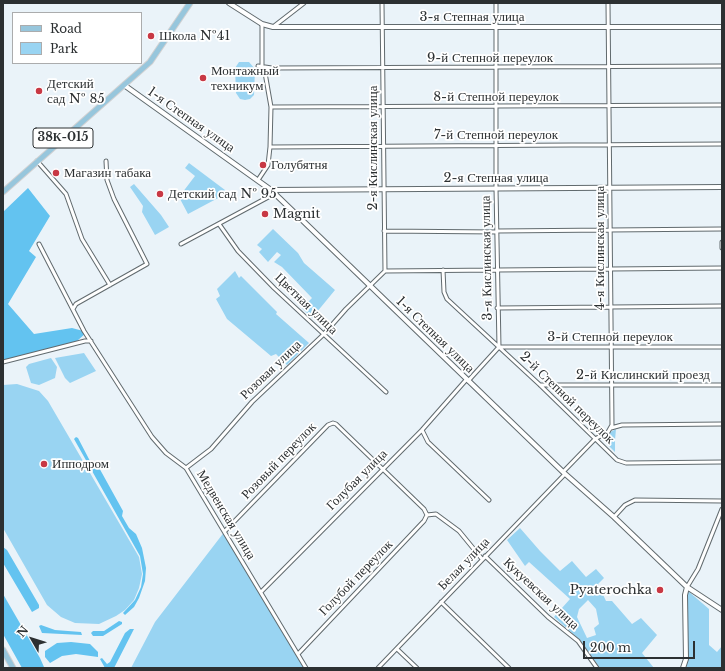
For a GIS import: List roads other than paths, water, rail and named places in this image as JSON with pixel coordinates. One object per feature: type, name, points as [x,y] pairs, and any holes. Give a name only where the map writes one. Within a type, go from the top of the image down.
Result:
[{"type":"main road","name":"38К-015","points":[[3,192],[150,62],[190,3]]},
{"type":"main road","points":[[3,650],[13,668]]},
{"type":"street","name":"3-я Степная улица","points":[[229,3],[262,24],[273,27],[722,27]]},
{"type":"street","points":[[273,27],[304,3]]},
{"type":"street","name":"2-я Кислинская улица","points":[[382,3],[385,271]]},
{"type":"street","name":"3-я Кислинская улица","points":[[496,3],[496,231],[499,347]]},
{"type":"street","name":"4-я Кислинская улица","points":[[608,3],[611,428]]},
{"type":"street","points":[[258,180],[268,165],[270,147],[270,107],[261,67],[262,24]]},
{"type":"street","name":"9-й Степной переулок","points":[[261,67],[497,68],[722,66]]},
{"type":"street","name":"1-я Степная улица","points":[[124,86],[258,180],[272,192],[564,473],[614,516],[687,587],[722,610]]},
{"type":"street","name":"8-й Степной переулок","points":[[270,107],[382,108],[722,105]]},
{"type":"street","name":"7-й Степной переулок","points":[[270,147],[722,144]]},
{"type":"street","points":[[73,309],[76,304],[147,264],[114,199],[107,180],[106,160]]},
{"type":"street","points":[[37,161],[66,194],[82,239],[110,285]]},
{"type":"street","name":"2-я Степная улица","points":[[272,192],[383,188],[722,187]]},
{"type":"street","points":[[181,244],[219,224],[272,192]]},
{"type":"street","name":"Цветная улица","points":[[219,224],[238,251],[323,334],[386,392]]},
{"type":"street","points":[[384,231],[721,229]]},
{"type":"street","points":[[722,242],[722,248]]},
{"type":"street","name":"Медвенская улица","points":[[39,244],[84,331],[152,437],[170,456],[186,468],[306,668]]},
{"type":"street","points":[[370,286],[385,271],[722,268]]},
{"type":"street","name":"2-й Степной переулок","points":[[444,270],[444,296],[621,463],[722,462]]},
{"type":"street","name":"Розовая улица","points":[[186,468],[211,449],[252,402],[323,334],[370,286]]},
{"type":"street","points":[[497,308],[722,306]]},
{"type":"street","points":[[3,362],[85,341],[91,341]]},
{"type":"street","name":"3-й Степной переулок","points":[[499,347],[722,346]]},
{"type":"street","points":[[467,380],[499,347]]},
{"type":"street","name":"Голубая улица","points":[[261,592],[422,430],[467,380]]},
{"type":"street","name":"2-й Кислинский проезд","points":[[540,385],[722,385]]},
{"type":"street","name":"Розовый переулок","points":[[225,531],[328,425],[333,423],[336,424],[382,469]]},
{"type":"street","points":[[564,473],[595,439],[611,428],[622,425],[722,424]]},
{"type":"street","points":[[422,430],[428,442],[489,500]]},
{"type":"street","points":[[382,469],[424,509],[427,515]]},
{"type":"street","name":"Белая улица","points":[[380,667],[564,473]]},
{"type":"street","points":[[614,516],[625,505],[635,500],[722,501]]},
{"type":"street","points":[[683,668],[686,659],[685,595],[687,587],[698,569],[722,509]]},
{"type":"street","name":"Кукуевская улица","points":[[427,515],[436,514],[453,526],[482,559]]},
{"type":"street","name":"Голубой переулок","points":[[298,654],[424,521],[427,515]]},
{"type":"street","name":"Кукуевская улица","points":[[485,556],[548,617],[578,641],[597,668]]},
{"type":"street","points":[[441,602],[509,668]]},
{"type":"street","points":[[397,649],[417,668]]},
{"type":"place","name":"Школа №41","points":[[151,36]]},
{"type":"place","name":"Монтажный техникум","points":[[203,78]]},
{"type":"place","name":"Детский сад № 85","points":[[39,91]]},
{"type":"place","name":"Голубятня","points":[[263,165]]},
{"type":"place","name":"Магазин табака","points":[[56,173]]},
{"type":"place","name":"Детский сад № 95","points":[[160,194]]},
{"type":"place","name":"Magnit","points":[[265,214]]},
{"type":"place","name":"Ипподром","points":[[44,464]]},
{"type":"place","name":"Pyaterochka","points":[[660,590]]}]
